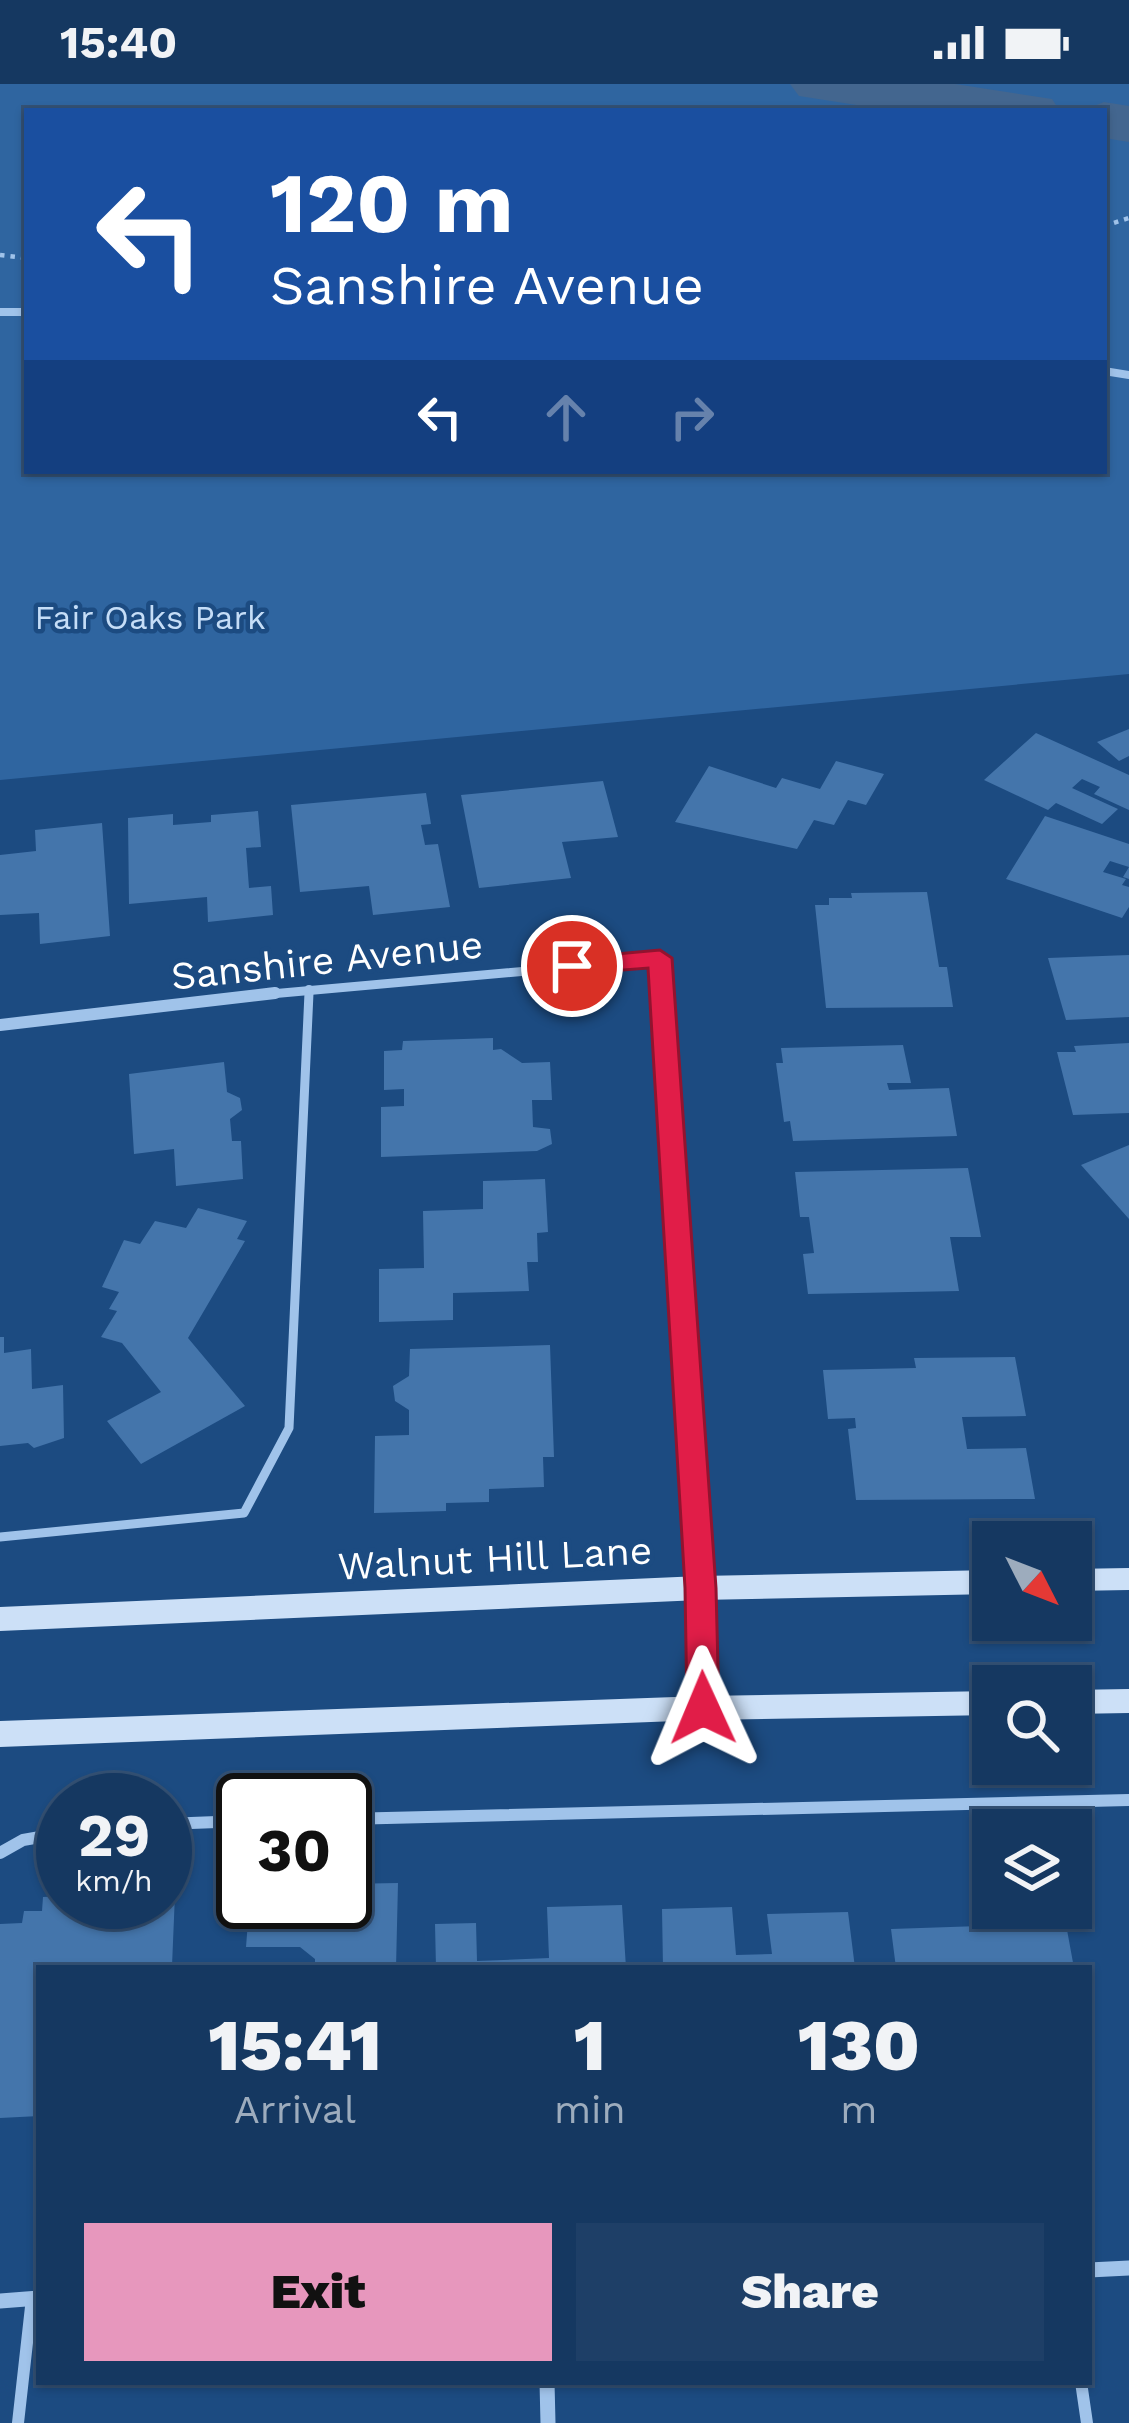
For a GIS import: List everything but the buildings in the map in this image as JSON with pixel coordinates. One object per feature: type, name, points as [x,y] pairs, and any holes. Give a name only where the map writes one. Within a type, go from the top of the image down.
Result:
[{"type":"main road","points":[[1092,1580],[1129,1579]]},
{"type":"main road","name":"Walnut Hill Lane","points":[[0,1619],[700,1588],[972,1582]]},
{"type":"main road","points":[[1092,1702],[1129,1701]]},
{"type":"main road","points":[[0,1734],[703,1708],[972,1703]]},
{"type":"street","name":"Sanshire Avenue","points":[[0,1025],[309,988],[660,958],[700,1588]]},
{"type":"street","points":[[700,1588],[703,1708]]},
{"type":"street","points":[[1092,2270],[1129,2268]]},
{"type":"street","points":[[0,2301],[36,2298]]},
{"type":"street","points":[[547,2385],[548,2423]]},
{"type":"lane","points":[[0,1538],[244,1513],[289,1428],[309,988]]},
{"type":"lane","points":[[372,1818],[1129,1800]]},
{"type":"lane","points":[[0,1853],[36,1838]]},
{"type":"lane","points":[[18,2423],[36,2298]]},
{"type":"lane","points":[[1081,2385],[1087,2423]]},
{"type":"green space","name":"Fair Oaks Park","points":[[0,84],[1129,84],[1129,674],[0,780]]},
{"type":"waterway","points":[[819,84],[1007,108]]},
{"type":"waterway","points":[[1107,120],[1129,124]]},
{"type":"route","points":[[572,966],[660,958],[700,1588],[703,1708]]}]
